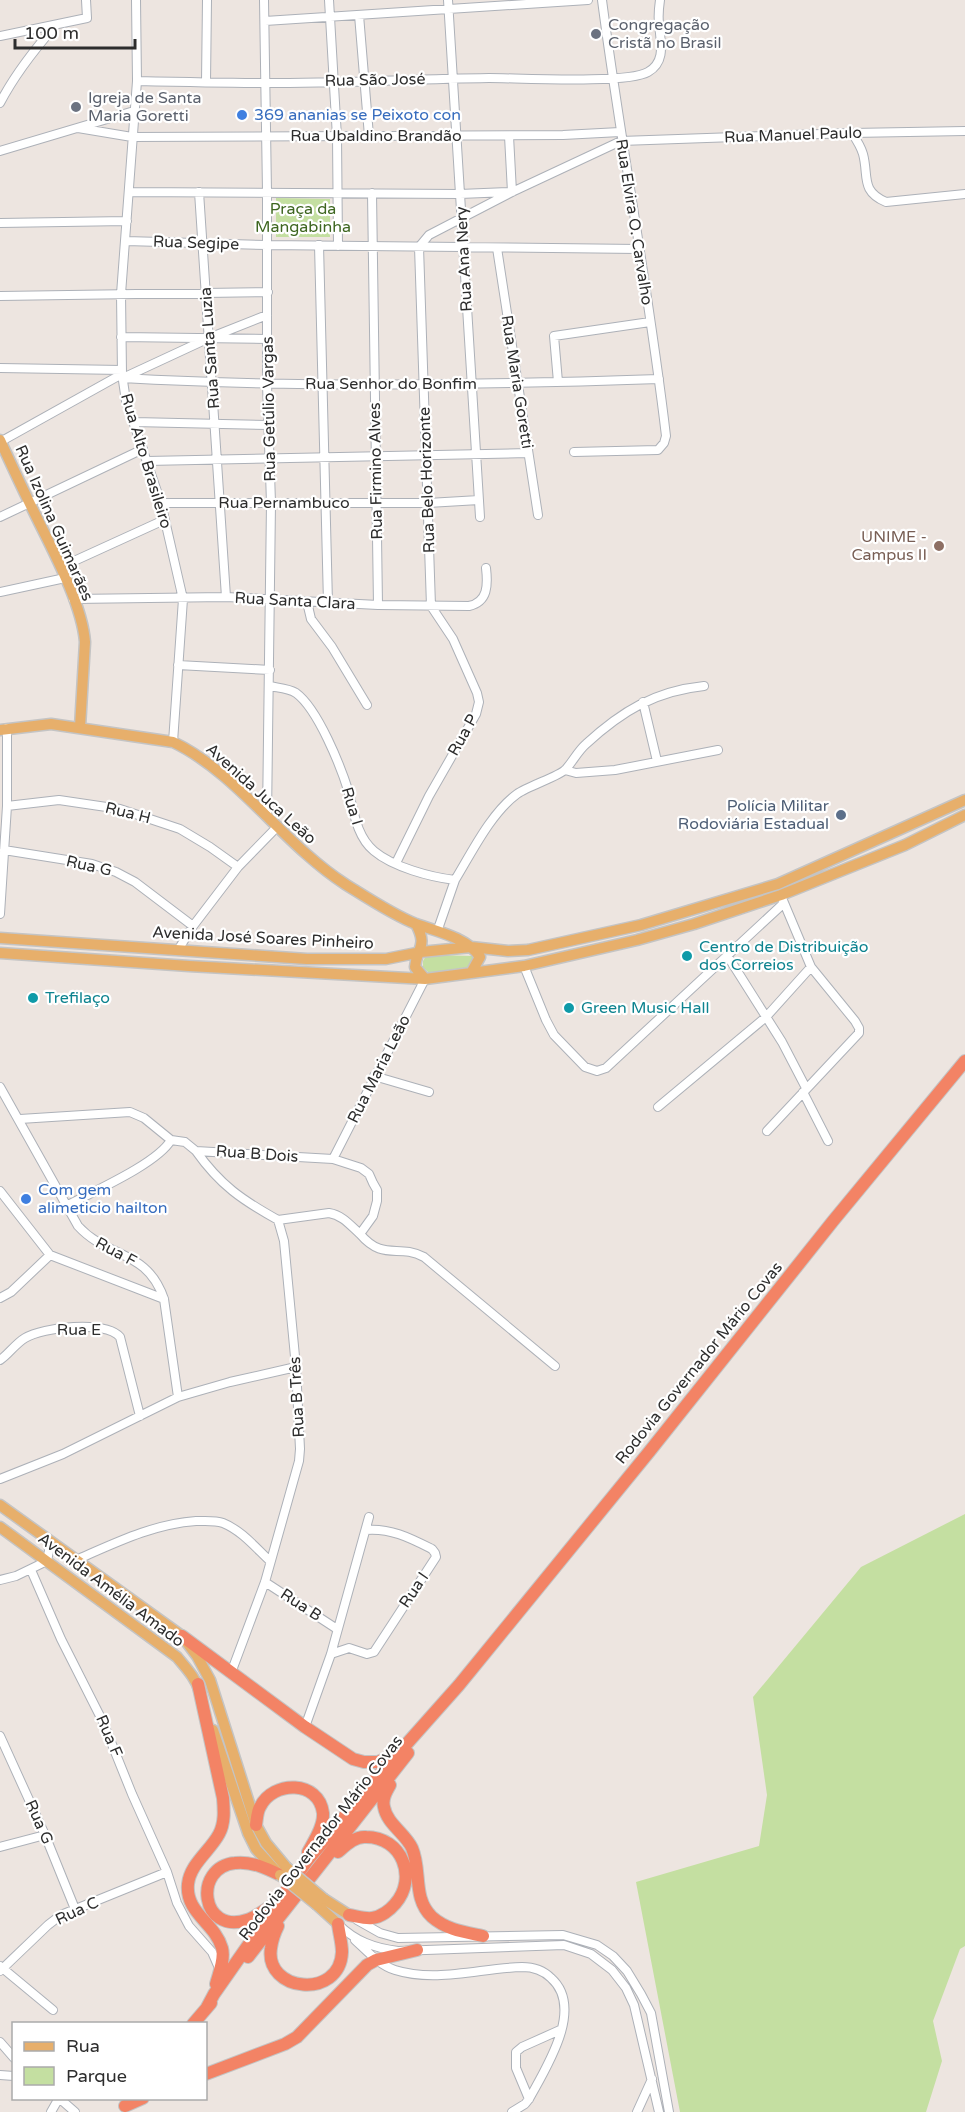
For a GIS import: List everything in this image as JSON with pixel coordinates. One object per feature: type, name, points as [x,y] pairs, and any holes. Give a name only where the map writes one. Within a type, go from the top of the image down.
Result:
[{"type":"highway","name":"Rodovia Governador Mário Covas","points":[[195,2022],[281,1906],[307,1861],[402,1755],[965,1061]]},
{"type":"highway","points":[[182,1636],[305,1727],[353,1759],[378,1762],[402,1755]]},
{"type":"highway","points":[[198,1684],[223,1798],[224,1816],[219,1833],[194,1868],[188,1884],[189,1898],[195,1912],[216,1936],[222,1947],[220,1971],[213,1994]]},
{"type":"highway","name":"Rodovia Governador Mário Covas","points":[[206,2008],[213,1994],[281,1906],[319,1868],[402,1755]]},
{"type":"highway","points":[[402,1755],[383,1803],[386,1814],[411,1846],[418,1866],[419,1893],[423,1905],[432,1916],[448,1928],[483,1936]]},
{"type":"highway","points":[[256,1825],[260,1805],[270,1794],[283,1787],[296,1786],[309,1791],[320,1802],[323,1815],[307,1861]]},
{"type":"highway","points":[[319,1868],[351,1841],[365,1836],[382,1840],[396,1848],[406,1869],[407,1883],[401,1897],[390,1910],[373,1918],[349,1915]]},
{"type":"highway","points":[[281,1906],[248,1920],[229,1922],[215,1914],[206,1898],[210,1881],[220,1868],[226,1865],[251,1864],[283,1871]]},
{"type":"highway","points":[[281,1906],[270,1948],[271,1958],[275,1968],[287,1980],[298,1985],[309,1986],[321,1982],[338,1965],[342,1952],[338,1924]]},
{"type":"highway","points":[[207,2074],[285,2044],[297,2037],[358,1972],[376,1960],[417,1950]]},
{"type":"main road","name":"Rua Izolina Guimarães","points":[[0,441],[63,572],[73,599],[85,642],[80,727]]},
{"type":"main road","name":"Avenida Juca Leão","points":[[4,729],[51,724],[173,742],[200,757],[318,865],[344,883],[416,924],[438,929],[471,947]]},
{"type":"main road","name":"Avenida José Soares Pinheiro","points":[[0,938],[318,959],[386,959],[421,952],[471,947],[508,951],[528,950],[632,928],[778,884],[965,800]]},
{"type":"main road","name":"Avenida José Soares Pinheiro","points":[[0,953],[425,979],[471,974],[525,966],[637,940],[782,899],[905,845],[965,815]]},
{"type":"main road","points":[[416,924],[421,933],[421,952],[415,967],[425,979]]},
{"type":"main road","points":[[471,947],[480,957],[471,974]]},
{"type":"main road","name":"Avenida Amélia Amado","points":[[3,1509],[182,1636],[197,1656],[210,1680],[256,1825],[283,1871]]},
{"type":"main road","name":"Avenida Amélia Amado","points":[[0,1527],[177,1657],[198,1684],[248,1833],[256,1849],[283,1871]]},
{"type":"main road","points":[[283,1871],[321,1902],[338,1924]]},
{"type":"main road","points":[[321,1902],[349,1915]]},
{"type":"street","points":[[0,36],[87,18],[86,0]]},
{"type":"street","name":"Rua Alto Brasileiro","points":[[136,0],[137,81],[121,294],[122,374],[126,401],[161,503],[183,599],[173,742]]},
{"type":"street","points":[[206,82],[207,0]]},
{"type":"street","name":"Rua Getúlio Vargas","points":[[264,0],[267,137],[267,384],[271,503],[267,818]]},
{"type":"street","points":[[328,0],[337,137],[338,246]]},
{"type":"street","points":[[265,21],[359,15],[449,4],[588,0]]},
{"type":"street","name":"Rua Elvira O. Carvalho","points":[[574,452],[658,450],[666,436],[620,137],[602,0]]},
{"type":"street","name":"Rua São José","points":[[137,81],[266,83],[454,78],[612,78],[646,73],[657,64],[662,48],[659,21],[660,0]]},
{"type":"street","name":"Rua Ana Nery","points":[[449,4],[480,517]]},
{"type":"street","points":[[359,15],[369,136]]},
{"type":"street","points":[[0,103],[12,80],[55,26]]},
{"type":"street","points":[[0,151],[134,111]]},
{"type":"street","name":"Rua Ubaldino Brandão","points":[[78,128],[132,136],[563,135],[620,137]]},
{"type":"street","name":"Rua Manuel Paulo","points":[[620,137],[965,131]]},
{"type":"street","points":[[852,133],[863,154],[870,192],[879,199],[886,202],[965,194]]},
{"type":"street","points":[[509,136],[512,192]]},
{"type":"street","points":[[419,247],[429,235],[620,137]]},
{"type":"street","points":[[129,192],[460,194],[512,192]]},
{"type":"street","name":"Rua Santa Luzia","points":[[199,192],[226,597]]},
{"type":"street","name":"Rua Firmino Alves","points":[[372,193],[378,605]]},
{"type":"street","points":[[0,223],[127,221]]},
{"type":"street","name":"Rua Segipe","points":[[126,241],[202,244],[639,249]]},
{"type":"street","points":[[319,245],[328,603]]},
{"type":"street","name":"Rua Belo Horizonte","points":[[419,247],[431,606]]},
{"type":"street","name":"Rua Maria Goretti","points":[[497,248],[516,384],[538,515]]},
{"type":"street","points":[[0,296],[268,292]]},
{"type":"street","points":[[0,441],[122,374],[267,315]]},
{"type":"street","points":[[558,382],[554,336],[650,322]]},
{"type":"street","points":[[121,337],[267,339]]},
{"type":"street","name":"Rua Senhor do Bonfim","points":[[0,368],[122,374],[212,383],[516,384],[659,380]]},
{"type":"street","points":[[134,422],[269,425]]},
{"type":"street","points":[[0,517],[143,449]]},
{"type":"street","points":[[147,461],[528,453]]},
{"type":"street","name":"Rua Pernambuco","points":[[161,503],[428,503],[479,500]]},
{"type":"street","points":[[0,592],[63,572],[164,520]]},
{"type":"street","name":"Rua Santa Clara","points":[[73,599],[226,597],[454,607],[477,604],[484,597],[487,589],[486,568]]},
{"type":"street","points":[[307,602],[311,619],[332,647],[367,705]]},
{"type":"street","name":"Rua P","points":[[396,863],[429,796],[476,714],[479,702],[453,639],[431,606]]},
{"type":"street","points":[[178,665],[270,670]]},
{"type":"street","points":[[438,929],[455,880],[482,836],[506,804],[528,787],[566,770],[586,744],[643,702],[673,691],[704,686]]},
{"type":"street","name":"Rua I","points":[[269,687],[289,689],[296,693],[312,711],[321,726],[347,786],[360,833],[374,851],[396,863],[433,877],[455,880]]},
{"type":"street","points":[[643,702],[657,761]]},
{"type":"street","points":[[0,914],[4,850],[3,823],[6,806],[4,729]]},
{"type":"street","points":[[566,770],[576,773],[615,770],[718,750]]},
{"type":"street","name":"Rua H","points":[[6,806],[59,800],[120,809],[180,829],[238,867]]},
{"type":"street","points":[[178,950],[193,926],[238,867],[277,827]]},
{"type":"street","name":"Rua G","points":[[4,850],[92,864],[116,872],[135,882],[193,926]]},
{"type":"street","points":[[525,966],[554,1035],[585,1067],[597,1071],[606,1068],[727,955],[782,899],[811,967],[859,1028],[858,1033],[767,1131]]},
{"type":"street","points":[[727,955],[783,1042],[828,1141]]},
{"type":"street","points":[[658,1107],[766,1017],[811,967]]},
{"type":"street","name":"Rua Maria Leão","points":[[333,1159],[425,979]]},
{"type":"street","points":[[374,1076],[429,1092]]},
{"type":"street","name":"Rua F","points":[[0,1087],[78,1226],[88,1237],[99,1244],[130,1257],[150,1273],[159,1284],[164,1299],[178,1397]]},
{"type":"street","name":"Rua B Dois","points":[[20,1119],[130,1112],[144,1118],[171,1140],[185,1142],[196,1151],[333,1159],[361,1168],[369,1174],[374,1183],[377,1190],[377,1202],[373,1216],[360,1234]]},
{"type":"street","points":[[66,1206],[141,1166],[165,1149],[171,1140]]},
{"type":"street","points":[[196,1151],[213,1175],[231,1191],[278,1220],[328,1213],[336,1214],[372,1247],[380,1250],[407,1251],[424,1257],[555,1366]]},
{"type":"street","points":[[0,1191],[50,1255],[164,1299]]},
{"type":"street","name":"Rua B Três","points":[[231,1673],[266,1582],[298,1461],[300,1436],[296,1367],[284,1241],[278,1220]]},
{"type":"street","points":[[0,1298],[11,1292],[50,1255]]},
{"type":"street","name":"Rua E","points":[[0,1360],[24,1339],[40,1332],[56,1328],[112,1330],[120,1337],[140,1416]]},
{"type":"street","points":[[0,1479],[63,1454],[178,1397],[296,1367]]},
{"type":"street","points":[[305,1727],[331,1654],[369,1517]]},
{"type":"street","points":[[76,1560],[156,1527],[179,1522],[207,1521],[221,1522],[231,1526],[270,1561]]},
{"type":"street","name":"Rua I","points":[[331,1654],[349,1648],[367,1654],[374,1652],[436,1557],[432,1549],[402,1534],[377,1529],[366,1530]]},
{"type":"street","points":[[0,1580],[31,1570],[47,1561],[48,1539]]},
{"type":"street","name":"Rua F","points":[[31,1570],[61,1639],[104,1722],[132,1794],[167,1872],[177,1903],[196,1935],[212,1952],[220,1971]]},
{"type":"street","name":"Rua B","points":[[266,1582],[337,1629]]},
{"type":"street","name":"Rua G","points":[[0,1736],[45,1835],[75,1909]]},
{"type":"street","points":[[0,1846],[45,1835]]},
{"type":"street","name":"Rua C","points":[[1,1968],[48,1925],[75,1909],[123,1892],[167,1872]]},
{"type":"street","points":[[349,1915],[380,1933],[398,1938],[563,1935],[597,1945],[613,1956],[627,1971],[651,2013],[669,2112]]},
{"type":"street","points":[[338,1924],[376,1960],[394,1970],[442,1975],[525,1967],[541,1971],[559,1986],[565,2002],[565,2021],[551,2058],[529,2099],[512,2112]]},
{"type":"street","points":[[351,1937],[381,1949],[564,1945],[591,1954],[612,1970],[626,1988],[634,2005],[658,2112]]},
{"type":"street","points":[[1,1968],[53,2010]]},
{"type":"street","points":[[529,2099],[516,2068],[516,2052],[560,2030]]},
{"type":"street","points":[[0,2043],[12,2056]]},
{"type":"street","points":[[637,2112],[652,2079]]},
{"type":"street","points":[[61,2100],[75,2112]]},
{"type":"green space","name":"Praça da Mangabinha","points":[[276,198],[330,199],[330,237],[276,237]]},
{"type":"green space","points":[[426,956],[473,956],[475,959],[471,968],[430,974],[423,967],[423,961]]},
{"type":"green space","points":[[965,1514],[965,1946],[960,1949],[933,2021],[942,2061],[926,2112],[680,2112],[636,1882],[759,1846],[767,1795],[753,1697],[861,1567]]},
{"type":"place","name":"Congregação Cristã no Brasil","points":[[596,34]]},
{"type":"place","name":"Igreja de Santa Maria Goretti","points":[[76,107]]},
{"type":"place","name":"369 ananias se Peixoto con","points":[[242,115]]},
{"type":"place","name":"UNIME - Campus II","points":[[939,546]]},
{"type":"place","name":"Polícia Militar Rodoviária Estadual","points":[[841,815]]},
{"type":"place","name":"Centro de Distribuição dos Correios","points":[[687,956]]},
{"type":"place","name":"Trefilaço","points":[[33,998]]},
{"type":"place","name":"Green Music Hall","points":[[569,1008]]},
{"type":"place","name":"Com gem alimeticio hailton","points":[[26,1199]]}]
